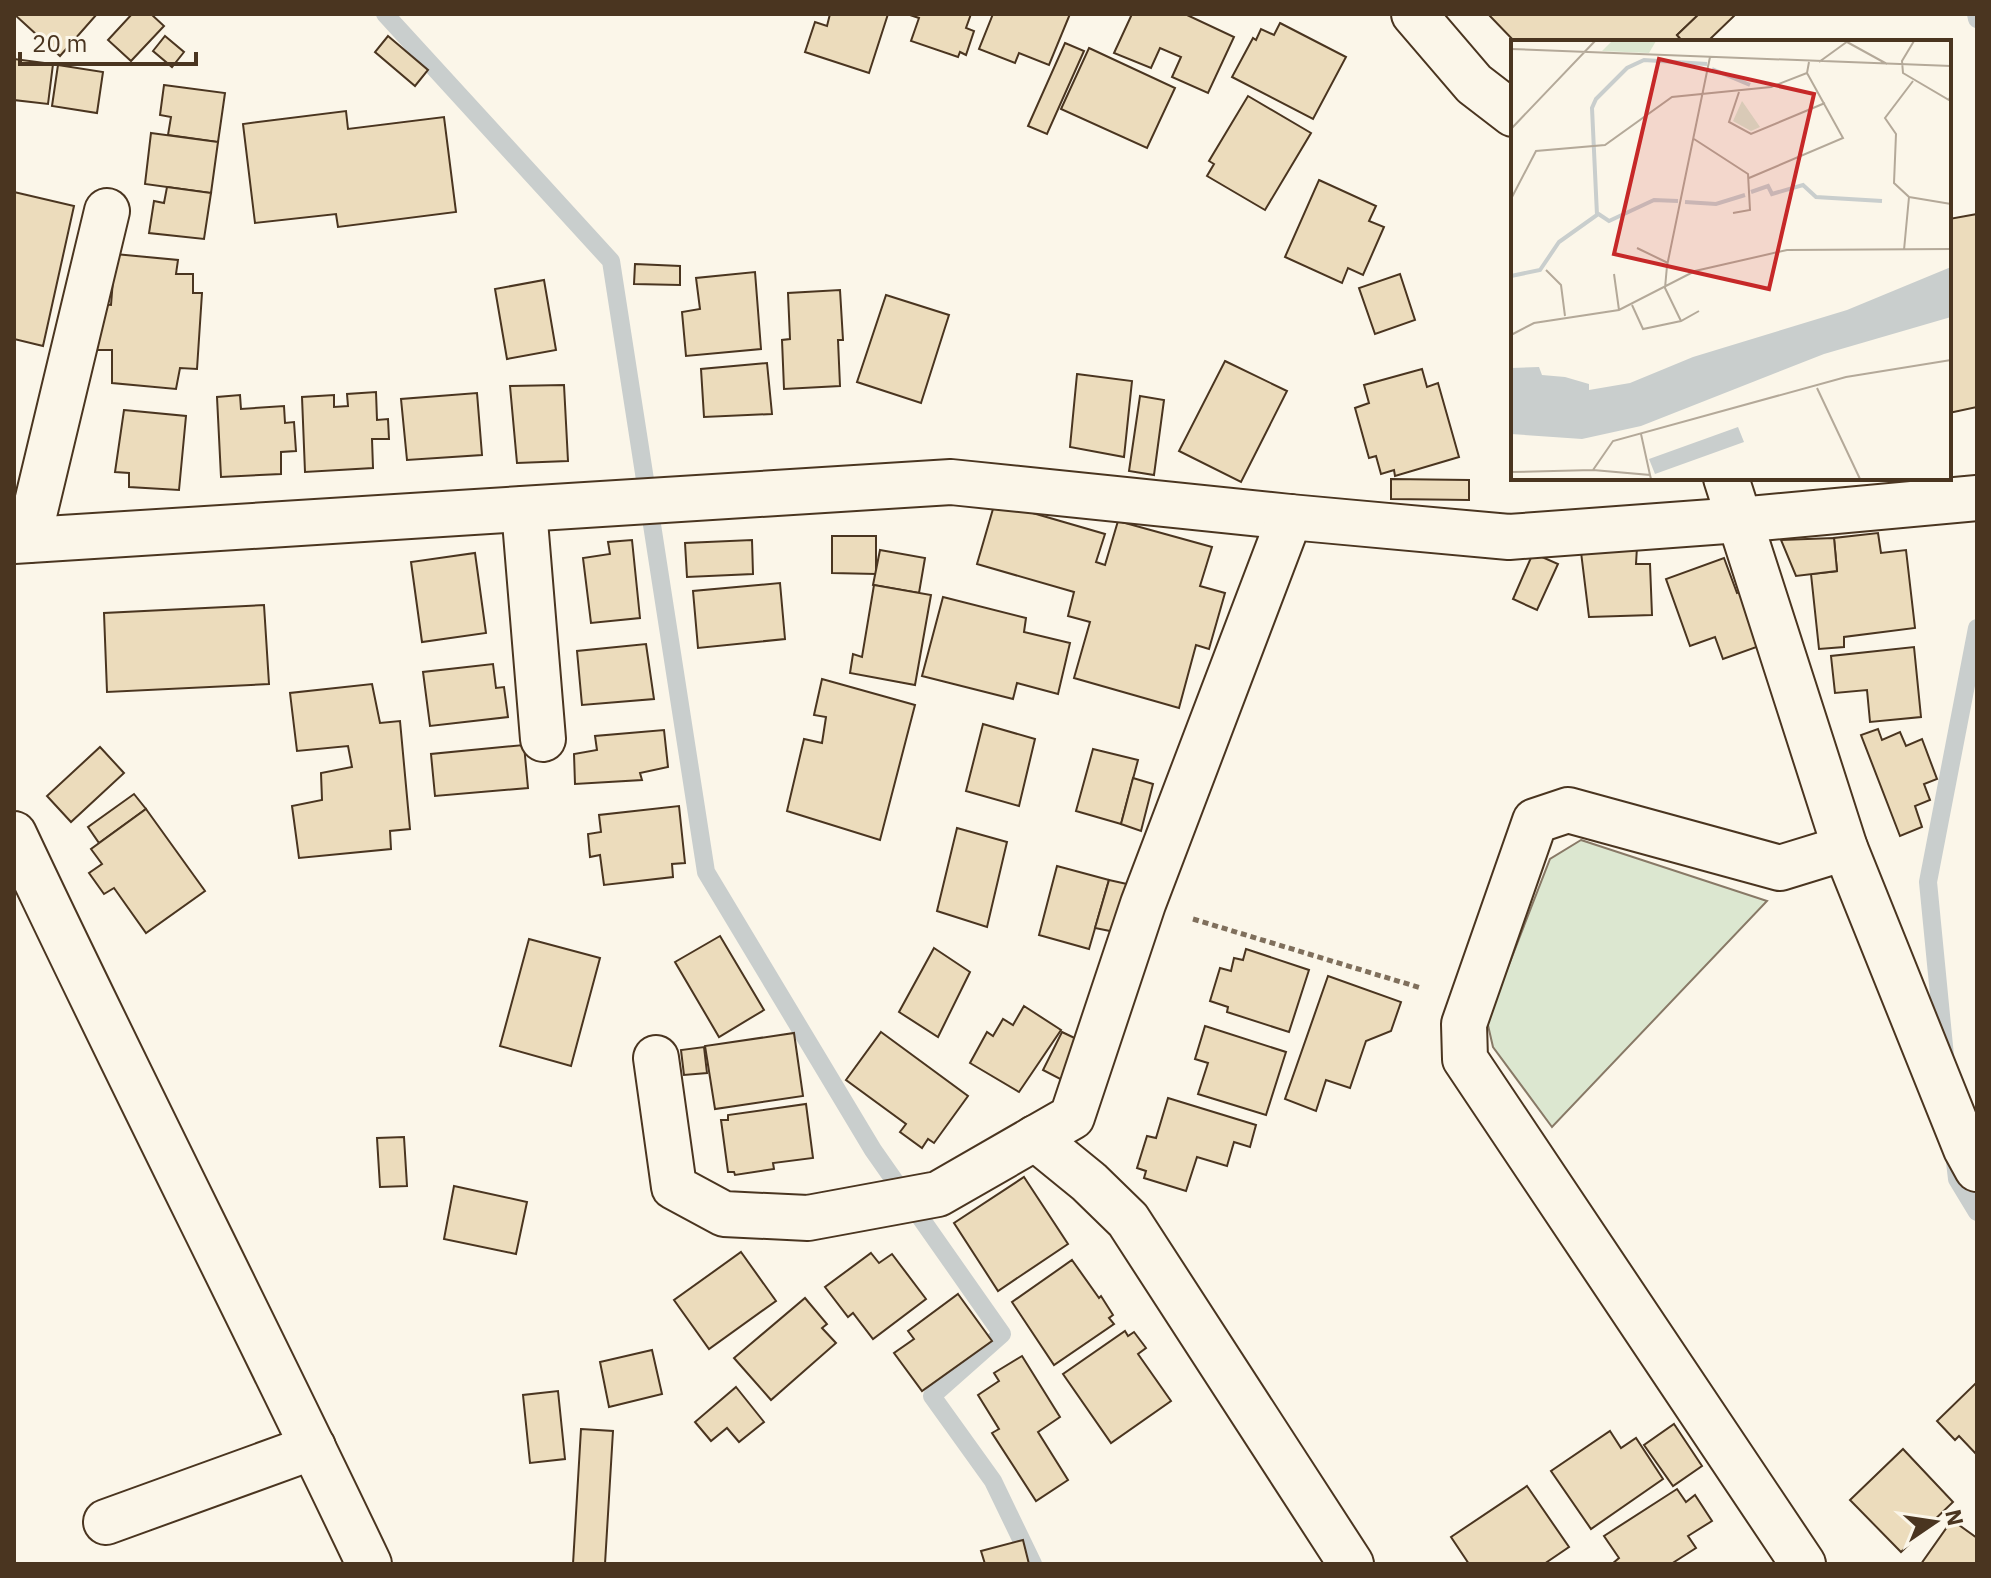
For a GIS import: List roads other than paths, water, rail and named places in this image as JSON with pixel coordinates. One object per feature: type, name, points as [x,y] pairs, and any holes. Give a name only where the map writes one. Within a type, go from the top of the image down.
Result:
[{"type":"street","points":[[1414,14],[1474,84],[1511,112]]},
{"type":"street","points":[[107,211],[21,541],[951,482],[1509,537],[1977,498]]},
{"type":"street","points":[[1727,480],[1845,848],[1966,1149],[1977,1169]]},
{"type":"street","points":[[524,509],[543,739]]},
{"type":"street","points":[[656,1058],[674,1187],[724,1214],[808,1218],[938,1194],[1072,1117],[1143,904],[1290,517]]},
{"type":"street","points":[[1803,1564],[1465,1059],[1464,1024],[1535,821],[1568,810],[1780,868],[1845,848]]},
{"type":"street","points":[[14,834],[65,945],[369,1564]]},
{"type":"street","points":[[1035,1138],[1089,1182],[1128,1220],[1351,1564]]},
{"type":"street","points":[[106,1522],[313,1447]]},
{"type":"waterway","points":[[385,14],[611,261],[706,872],[873,1150],[1002,1334],[932,1396],[993,1481],[1033,1564]]},
{"type":"waterway","points":[[1976,14],[1977,19]]},
{"type":"waterway","points":[[1945,1056],[1928,882],[1977,628]]},
{"type":"waterway","points":[[1954,1153],[1957,1179],[1977,1212]]}]
